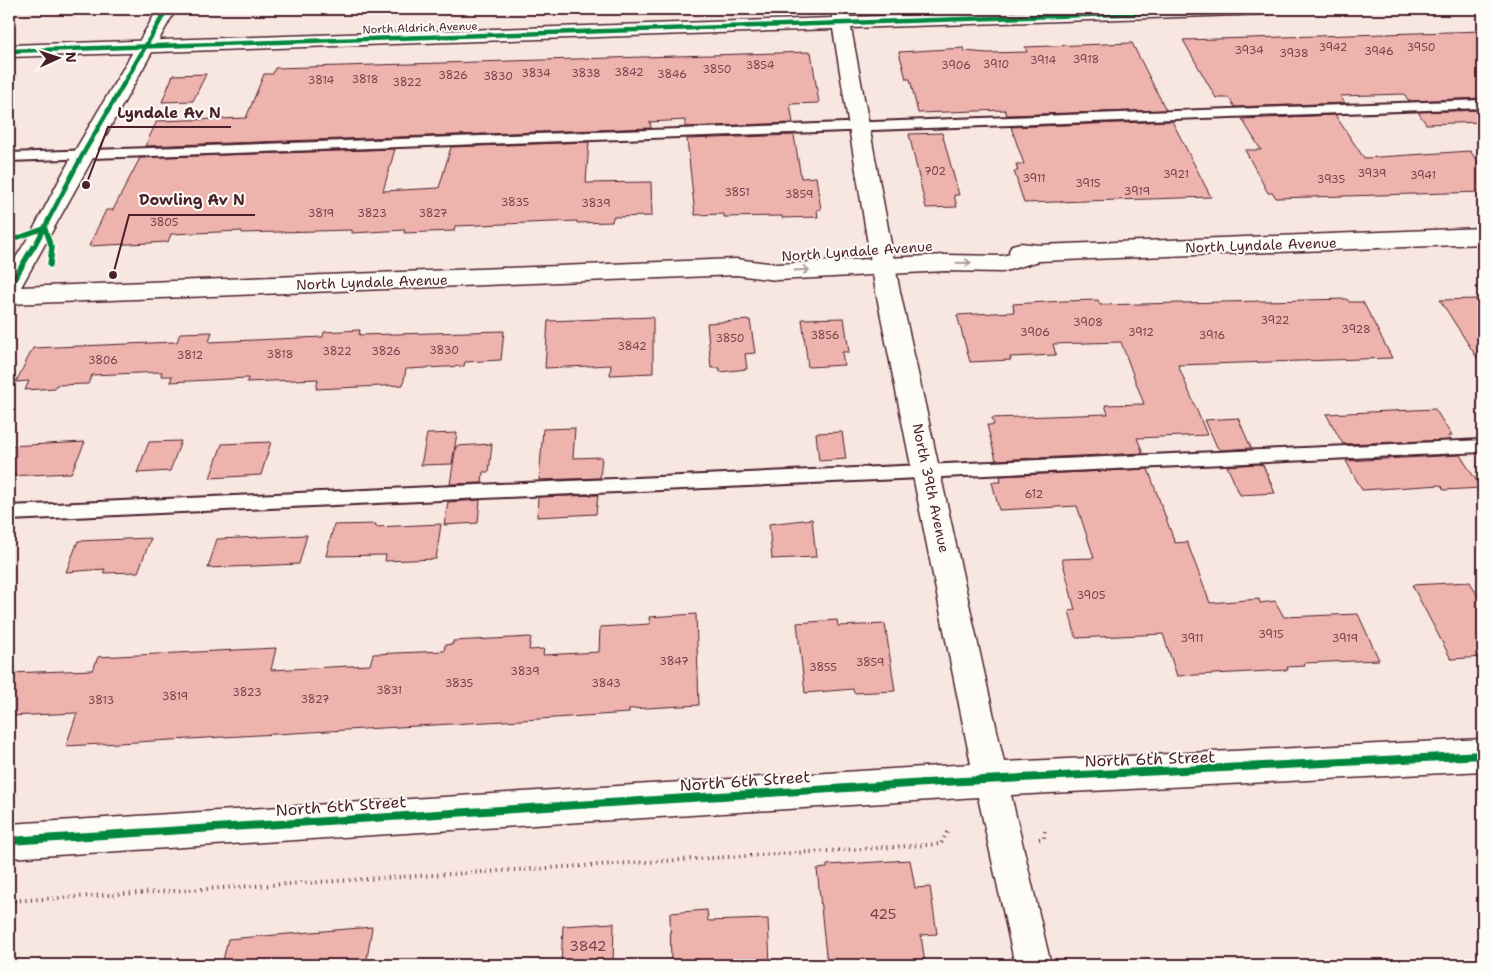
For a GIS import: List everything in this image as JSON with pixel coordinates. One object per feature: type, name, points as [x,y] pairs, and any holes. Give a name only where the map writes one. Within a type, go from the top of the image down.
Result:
[{"type":"street","points":[[9,288],[45,228],[83,154],[167,9]]},
{"type":"street","name":"North Aldrich Avenue","points":[[9,51],[144,47],[840,16],[1267,9]]},
{"type":"street","name":"North 39th Avenue","points":[[840,16],[882,257],[990,780],[1033,965]]},
{"type":"street","name":"North Lyndale Avenue","points":[[9,296],[736,267],[777,272],[882,257],[944,263],[1002,264],[1039,253],[1483,236]]},
{"type":"street","name":"North 6th Street","points":[[9,841],[990,780],[1483,755]]},
{"type":"lane","points":[[9,157],[1483,104]]},
{"type":"lane","points":[[9,513],[928,473],[1483,446]]},
{"type":"path","points":[[9,901],[941,844],[947,832]]},
{"type":"building","points":[[1483,31],[1483,98],[1409,101],[1404,94],[1340,96],[1345,103],[1235,107],[1229,98],[1216,98],[1183,40]]},
{"type":"building","points":[[1132,43],[1166,110],[1007,115],[1005,110],[918,113],[910,79],[906,79],[899,52],[964,48],[964,51],[988,53],[1027,52],[1025,47]]},
{"type":"building","points":[[811,52],[819,103],[790,104],[793,123],[685,127],[685,120],[650,122],[651,128],[145,146],[157,121],[246,118],[264,74],[273,74],[275,68]]},
{"type":"building","points":[[206,74],[193,101],[162,102],[173,75]]},
{"type":"building","points":[[1483,110],[1483,122],[1426,124],[1418,112]]},
{"type":"building","points":[[1335,115],[1364,158],[1470,151],[1483,168],[1483,192],[1276,198],[1273,193],[1268,193],[1245,150],[1261,150],[1242,119]]},
{"type":"building","points":[[1172,121],[1211,197],[1024,203],[1014,171],[1018,171],[1016,164],[1024,164],[1011,127]]},
{"type":"building","points":[[942,133],[959,195],[954,195],[957,207],[926,208],[909,134]]},
{"type":"building","points":[[794,135],[801,178],[816,177],[821,209],[817,210],[818,217],[782,218],[782,216],[724,217],[724,214],[695,215],[687,139]]},
{"type":"building","points":[[589,142],[586,183],[651,182],[652,216],[613,217],[612,222],[577,223],[577,221],[455,226],[454,231],[404,233],[405,230],[352,233],[352,230],[171,234],[168,242],[89,246],[106,210],[113,210],[140,158],[395,149],[383,191],[439,188],[451,147]]},
{"type":"building","points":[[1347,299],[1349,302],[1363,302],[1392,358],[1178,365],[1207,435],[1137,438],[1143,453],[996,460],[987,425],[994,425],[992,418],[1108,414],[1105,405],[1144,404],[1121,342],[1053,344],[1056,355],[1010,357],[1011,360],[970,362],[957,315],[1014,312],[1013,304],[1063,301],[1098,300],[1100,305]]},
{"type":"building","points":[[1476,299],[1483,311],[1483,367],[1440,300]]},
{"type":"building","points":[[653,317],[653,373],[610,375],[611,365],[545,368],[548,321]]},
{"type":"building","points":[[844,318],[849,352],[842,352],[844,365],[808,367],[802,319]]},
{"type":"building","points":[[750,320],[755,353],[745,354],[747,369],[720,372],[720,368],[711,368],[707,323]]},
{"type":"building","points":[[360,330],[359,335],[504,331],[501,360],[465,362],[464,366],[406,369],[403,385],[316,389],[318,379],[247,382],[248,378],[170,382],[172,376],[161,376],[162,372],[92,375],[88,384],[56,385],[55,388],[25,390],[29,381],[16,382],[33,348],[177,342],[180,333],[212,332],[209,342],[323,337],[324,332]]},
{"type":"building","points":[[1435,409],[1452,436],[1448,436],[1451,440],[1343,444],[1326,414]]},
{"type":"building","points":[[1238,418],[1251,448],[1221,450],[1217,447],[1205,420]]},
{"type":"building","points":[[575,428],[573,458],[602,457],[600,478],[539,480],[543,429]]},
{"type":"building","points":[[842,432],[846,459],[819,461],[816,433]]},
{"type":"building","points":[[457,433],[452,464],[421,465],[427,434]]},
{"type":"building","points":[[181,441],[170,471],[137,473],[149,442]]},
{"type":"building","points":[[85,442],[71,473],[9,476],[9,446]]},
{"type":"building","points":[[271,442],[261,475],[210,478],[222,444]]},
{"type":"building","points":[[492,444],[489,472],[483,472],[482,483],[450,484],[456,446]]},
{"type":"building","points":[[1460,455],[1481,488],[1444,490],[1441,485],[1362,490],[1346,461]]},
{"type":"building","points":[[1263,465],[1275,493],[1240,495],[1227,466]]},
{"type":"building","points":[[1148,469],[1175,543],[1187,542],[1210,603],[1259,599],[1260,603],[1275,601],[1284,617],[1358,614],[1379,660],[1304,663],[1305,666],[1287,667],[1288,670],[1177,676],[1163,634],[1076,638],[1069,611],[1075,610],[1062,559],[1094,558],[1077,506],[999,510],[992,482],[1001,482],[1000,476]]},
{"type":"building","points":[[598,495],[596,514],[537,517],[538,497]]},
{"type":"building","points":[[480,500],[478,523],[444,525],[448,502]]},
{"type":"building","points":[[812,519],[816,557],[772,559],[769,524]]},
{"type":"building","points":[[376,524],[376,527],[441,524],[436,559],[385,561],[386,555],[326,556],[334,525]]},
{"type":"building","points":[[307,535],[299,564],[208,568],[217,539]]},
{"type":"building","points":[[151,538],[138,572],[103,573],[105,569],[66,572],[78,541]]},
{"type":"building","points":[[1470,582],[1483,606],[1483,657],[1451,659],[1412,585]]},
{"type":"building","points":[[696,614],[699,705],[629,709],[629,713],[539,719],[66,746],[77,713],[9,716],[9,673],[93,670],[98,657],[276,648],[271,670],[370,665],[373,654],[444,651],[445,645],[453,644],[453,641],[531,637],[529,650],[544,649],[543,655],[599,652],[600,627],[650,624],[649,617]]},
{"type":"building","points":[[837,620],[838,626],[885,624],[895,691],[854,693],[853,689],[805,693],[797,623]]},
{"type":"building","points":[[910,860],[915,888],[930,887],[937,934],[921,935],[925,964],[827,965],[817,869],[827,868],[827,865]]},
{"type":"building","points":[[707,910],[708,921],[768,919],[770,965],[671,965],[670,913]]},
{"type":"building","points":[[614,923],[613,965],[561,965],[563,926]]},
{"type":"building","points":[[372,927],[366,965],[222,965],[228,939]]},
{"type":"cycle path","points":[[9,288],[45,228],[83,154],[167,9]]},
{"type":"cycle path","points":[[9,51],[1267,9]]},
{"type":"cycle path","points":[[9,241],[45,228],[53,251],[50,265]]},
{"type":"cycle path","points":[[9,841],[942,782],[1483,755]]},
{"type":"place","name":"Lyndale Av N","points":[[86,185]]},
{"type":"place","name":"Dowling Av N","points":[[113,275]]}]
